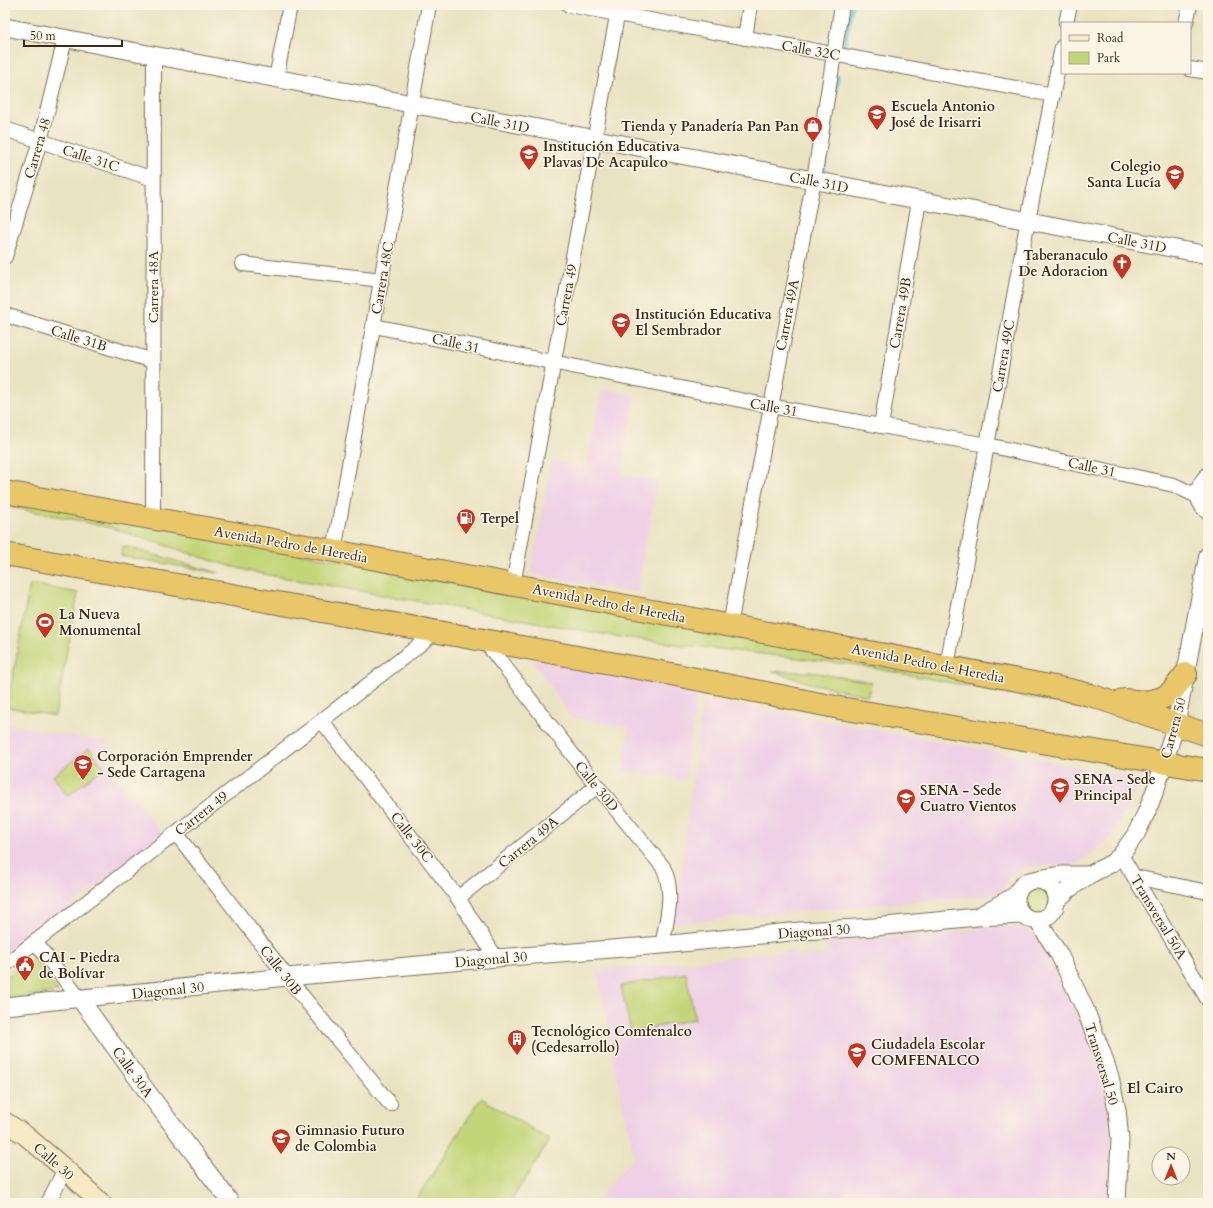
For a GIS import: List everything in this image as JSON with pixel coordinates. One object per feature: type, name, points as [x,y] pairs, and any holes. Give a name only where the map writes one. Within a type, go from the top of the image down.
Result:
[{"type":"highway","name":"Avenida Pedro de Heredia","points":[[5,492],[730,625],[1065,689],[1090,695],[1208,735]]},
{"type":"highway","points":[[5,554],[484,640],[840,708],[1208,770]]},
{"type":"highway","points":[[1090,695],[1140,702],[1152,701],[1172,692],[1186,674]]},
{"type":"main road","name":"Calle 30","points":[[5,1122],[25,1135],[65,1169],[101,1203]]},
{"type":"street","points":[[276,79],[290,5]]},
{"type":"street","name":"Carrera 48C","points":[[334,552],[429,5]]},
{"type":"street","name":"Calle 32C","points":[[569,5],[618,9],[745,38],[1053,95]]},
{"type":"street","points":[[745,38],[750,5]]},
{"type":"street","name":"Carrera 49A","points":[[730,625],[813,181],[842,5]]},
{"type":"street","points":[[1066,22],[1070,5]]},
{"type":"street","points":[[1186,22],[1190,5]]},
{"type":"street","name":"Carrera 49","points":[[513,585],[618,9]]},
{"type":"street","name":"Calle 31D","points":[[5,27],[1208,255]]},
{"type":"street","name":"Carrera 48","points":[[5,257],[40,141],[65,39]]},
{"type":"street","name":"Carrera 49C","points":[[947,666],[1028,222],[1061,52]]},
{"type":"street","name":"Carrera 48A","points":[[153,519],[154,56]]},
{"type":"street","points":[[1191,69],[1208,72]]},
{"type":"street","name":"Calle 31C","points":[[5,129],[153,179]]},
{"type":"street","name":"Carrera 49B","points":[[880,426],[919,201]]},
{"type":"street","points":[[243,264],[382,280]]},
{"type":"street","name":"Calle 31B","points":[[5,315],[153,361]]},
{"type":"street","name":"Calle 31","points":[[374,326],[770,406],[987,445],[1174,485],[1203,485]]},
{"type":"street","points":[[1203,485],[1202,505],[1208,511]]},
{"type":"street","name":"Carrera 50","points":[[1056,904],[1069,889],[1121,855],[1136,834],[1147,811],[1176,724],[1208,555]]},
{"type":"street","name":"Carrera 49","points":[[5,965],[435,632]]},
{"type":"street","name":"Calle 30D","points":[[484,640],[597,786],[663,867],[669,885],[668,914],[662,945]]},
{"type":"street","name":"Calle 30C","points":[[322,721],[458,898],[496,958]]},
{"type":"street","name":"Carrera 49A","points":[[458,898],[597,786]]},
{"type":"street","name":"Calle 30B","points":[[176,833],[287,977],[390,1104]]},
{"type":"street","name":"Transversal 50A","points":[[1121,855],[1208,1000]]},
{"type":"street","name":"Carrera 50","points":[[1038,879],[1061,875],[1089,875]]},
{"type":"street","points":[[1135,877],[1208,892]]},
{"type":"street","points":[[1038,879],[1044,881],[1052,887],[1055,892],[1056,904],[1047,917],[1029,918],[1016,906],[1016,895],[1022,885],[1026,882],[1038,879]]},
{"type":"street","name":"Diagonal 30","points":[[977,917],[1016,895]]},
{"type":"street","name":"Transversal 50","points":[[1056,904],[1059,954]]},
{"type":"street","name":"Diagonal 30","points":[[5,1006],[287,977],[662,945],[800,931],[875,927],[977,917],[1029,918]]},
{"type":"street","name":"Transversal 50","points":[[1029,918],[1059,954],[1085,1009],[1110,1077],[1117,1110],[1120,1140],[1117,1203]]},
{"type":"street","name":"Calle 30A","points":[[36,942],[231,1203]]},
{"type":"street","points":[[48,1203],[65,1169]]},
{"type":"shaded area","points":[[601,389],[635,395],[621,475],[657,481],[637,593],[531,574],[551,461],[587,467]]},
{"type":"shaded area","points":[[531,659],[698,689],[685,780],[623,770],[630,728],[572,718]]},
{"type":"shaded area","name":"SENA - Sede Cuatro Vientos","points":[[703,699],[1140,778],[1136,792],[1130,799],[1127,808],[1111,836],[1086,858],[1076,864],[1026,867],[1013,875],[1001,889],[989,897],[968,897],[674,923]]},
{"type":"shaded area","points":[[5,724],[108,742],[106,763],[164,835],[5,957]]},
{"type":"shaded area","name":"Ciudadela Escolar COMFENALCO","points":[[1003,926],[1017,927],[1036,936],[1069,998],[1096,1056],[1109,1115],[1111,1137],[1113,1175],[1109,1203],[594,1203],[635,1156],[623,1109],[597,969],[666,965],[794,950],[796,955],[827,954],[828,941],[928,935]]},
{"type":"green space","points":[[5,498],[1085,700],[1084,708],[857,665],[614,636],[252,572],[115,529],[5,506]]},
{"type":"green space","points":[[123,546],[219,573],[121,556]]},
{"type":"green space","name":"La Nueva Monumental","points":[[30,584],[78,593],[55,716],[7,707]]},
{"type":"green space","points":[[772,671],[811,672],[871,682],[868,696],[809,683]]},
{"type":"green space","points":[[89,748],[104,767],[68,796],[53,776]]},
{"type":"green space","points":[[1035,884],[1041,885],[1049,893],[1049,905],[1041,913],[1035,914],[1029,913],[1021,905],[1020,899],[1021,893],[1029,885]]},
{"type":"green space","points":[[33,958],[58,992],[5,998],[5,978]]},
{"type":"green space","points":[[686,973],[695,1019],[631,1032],[621,986]]},
{"type":"green space","points":[[481,1098],[550,1140],[510,1203],[414,1203]]},
{"type":"waterway","points":[[843,52],[852,5]]},
{"type":"waterway","points":[[823,171],[838,76]]},
{"type":"place","name":"Escuela Antonio José de Irisarri","points":[[877,131]]},
{"type":"place","name":"Tienda y Panadería Pan Pan","points":[[813,143]]},
{"type":"place","name":"Institución Educativa Plavas De Acapulco","points":[[529,171]]},
{"type":"place","name":"Colegio Santa Lucía","points":[[1175,191]]},
{"type":"place","name":"Taberanaculo De Adoracion","points":[[1122,280]]},
{"type":"place","name":"Institución Educativa El Sembrador","points":[[621,339]]},
{"type":"place","name":"Terpel","points":[[466,535]]},
{"type":"place","name":"La Nueva Monumental","points":[[45,639]]},
{"type":"place","name":"Corporación Emprender - Sede Cartagena","points":[[83,781]]},
{"type":"place","name":"SENA - Sede Principal","points":[[1060,804]]},
{"type":"place","name":"SENA - Sede Cuatro Vientos","points":[[906,815]]},
{"type":"place","name":"CAI - Piedra de Bolívar","points":[[25,982]]},
{"type":"place","name":"Tecnológico Comfenalco (Cedesarrollo)","points":[[517,1056]]},
{"type":"place","name":"Ciudadela Escolar COMFENALCO","points":[[857,1069]]},
{"type":"place","name":"Gimnasio Futuro de Colombia","points":[[281,1155]]},
{"type":"district","name":"El Cairo","points":[[1155,1088]]}]
